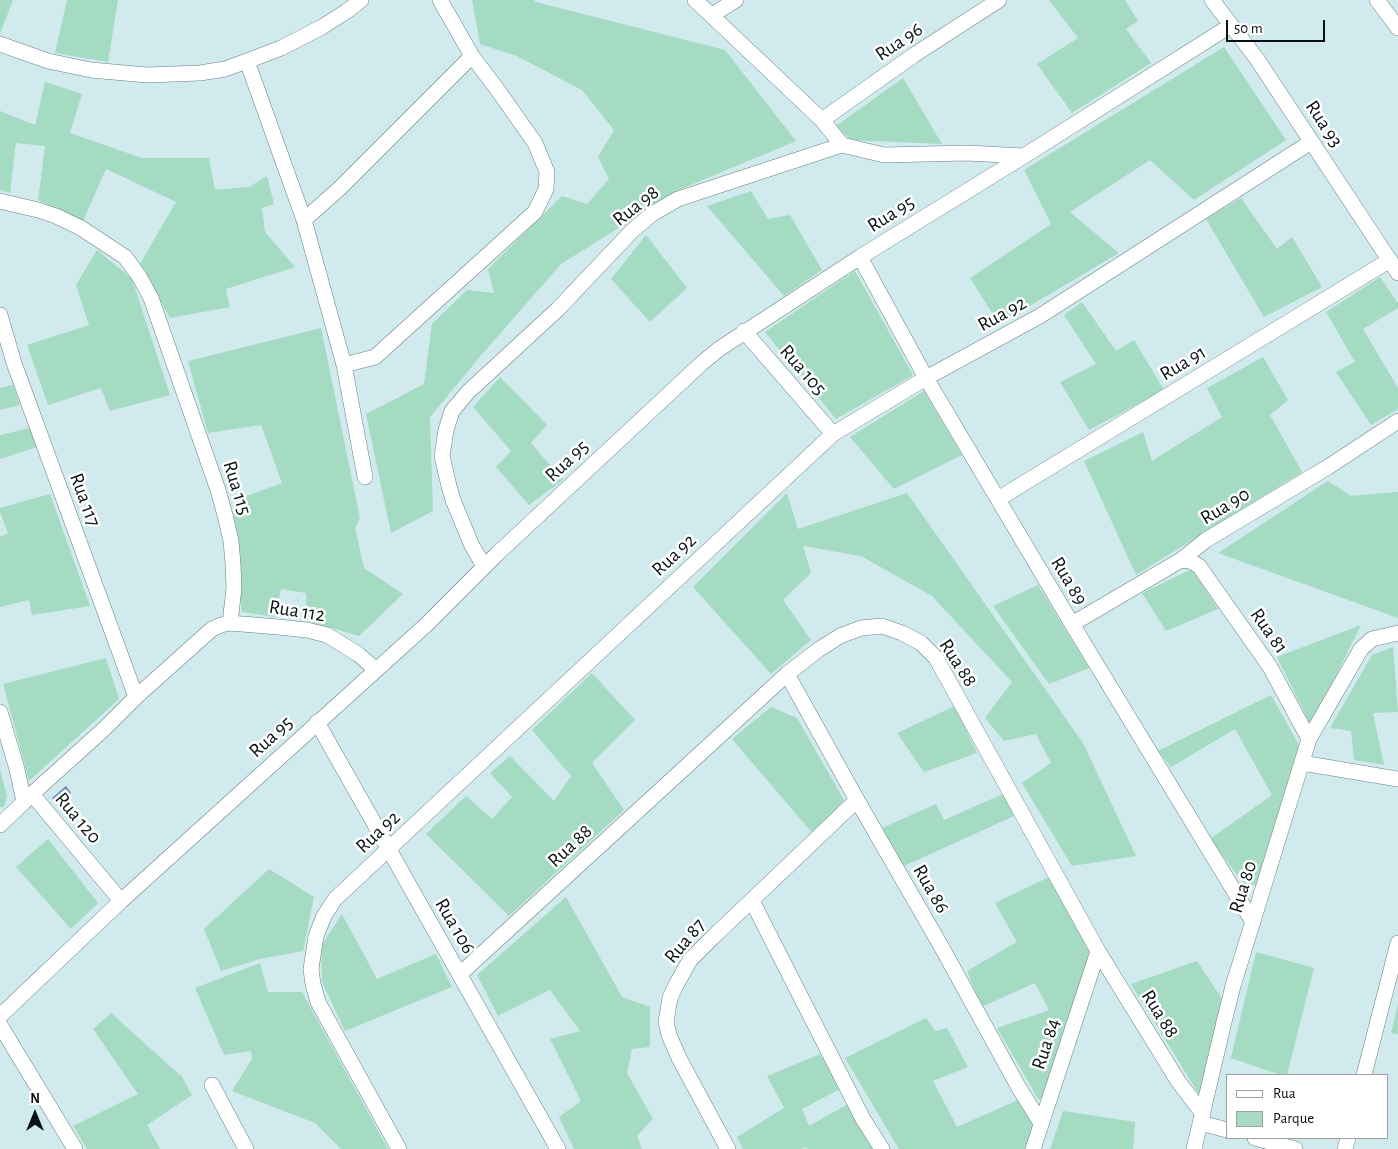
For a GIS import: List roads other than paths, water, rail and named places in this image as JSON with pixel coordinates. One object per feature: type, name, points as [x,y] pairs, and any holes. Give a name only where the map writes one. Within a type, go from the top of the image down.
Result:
[{"type":"street","points":[[0,44],[48,61],[90,70],[147,75],[200,73],[225,69],[281,48],[322,27],[348,11],[361,0]]},
{"type":"street","points":[[344,365],[375,357],[535,212],[546,189],[546,172],[535,143],[472,56],[440,0]]},
{"type":"street","points":[[695,0],[822,120],[842,145],[884,155],[968,153],[1024,156]]},
{"type":"street","points":[[712,15],[736,0]]},
{"type":"street","name":"Rua 96","points":[[822,120],[914,55],[1000,0]]},
{"type":"street","name":"Rua 93","points":[[1212,0],[1286,101],[1311,142],[1333,172],[1394,266]]},
{"type":"street","points":[[1377,0],[1398,28]]},
{"type":"street","name":"Rua 95","points":[[0,1016],[121,900],[426,625],[484,566],[702,362],[744,332],[860,256],[1024,156],[1230,26]]},
{"type":"street","points":[[304,220],[340,188],[472,56]]},
{"type":"street","points":[[247,62],[304,220],[344,365],[365,477]]},
{"type":"street","name":"Rua 92","points":[[399,1149],[318,1002],[313,984],[311,969],[316,936],[324,916],[335,900],[833,434],[926,378],[1040,316],[1311,142]]},
{"type":"street","name":"Rua 98","points":[[484,566],[472,546],[451,494],[442,456],[446,430],[452,411],[468,392],[557,310],[632,231],[652,214],[678,199],[842,145]]},
{"type":"street","name":"Rua 115","points":[[0,201],[38,210],[81,228],[124,257],[139,276],[151,298],[218,490],[232,541],[234,588],[230,623]]},
{"type":"street","name":"Rua 89","points":[[860,256],[926,378],[1072,624],[1253,922]]},
{"type":"street","name":"Rua 91","points":[[998,499],[1394,266]]},
{"type":"street","name":"Rua 117","points":[[0,315],[14,362],[136,697]]},
{"type":"street","name":"Rua 105","points":[[744,332],[833,434]]},
{"type":"street","name":"Rua 90","points":[[1072,624],[1181,560],[1206,540],[1328,467],[1398,421]]},
{"type":"street","name":"Rua 81","points":[[1181,560],[1190,561],[1199,566],[1270,667],[1309,739]]},
{"type":"street","points":[[2,820],[212,629],[230,623]]},
{"type":"street","name":"Rua 112","points":[[230,623],[307,630],[327,635],[358,654],[376,670]]},
{"type":"street","name":"Rua 88","points":[[460,974],[787,674],[840,636],[861,628],[882,626],[902,632],[921,643],[936,658],[1098,952],[1202,1118]]},
{"type":"street","name":"Rua 80","points":[[1194,1149],[1224,1022],[1309,739],[1362,649],[1372,639],[1398,632]]},
{"type":"street","name":"Rua 86","points":[[787,674],[1019,1088],[1041,1123]]},
{"type":"street","name":"Rua 120","points":[[0,712],[28,798],[121,900]]},
{"type":"street","name":"Rua 106","points":[[317,722],[558,1149]]},
{"type":"street","points":[[1302,763],[1398,779]]},
{"type":"street","name":"Rua 87","points":[[728,1149],[679,1058],[669,1035],[666,1022],[670,998],[690,960],[857,800]]},
{"type":"street","points":[[752,901],[863,1119],[882,1149]]},
{"type":"street","points":[[1364,1074],[1398,943]]},
{"type":"street","name":"Rua 84","points":[[1033,1149],[1098,952]]},
{"type":"street","points":[[0,1025],[75,1149]]},
{"type":"street","points":[[212,1085],[246,1149]]},
{"type":"street","points":[[1202,1118],[1226,1130]]},
{"type":"street","points":[[1259,1139],[1295,1149]]},
{"type":"water","points":[[66,786],[71,793],[57,805],[52,798]]}]
